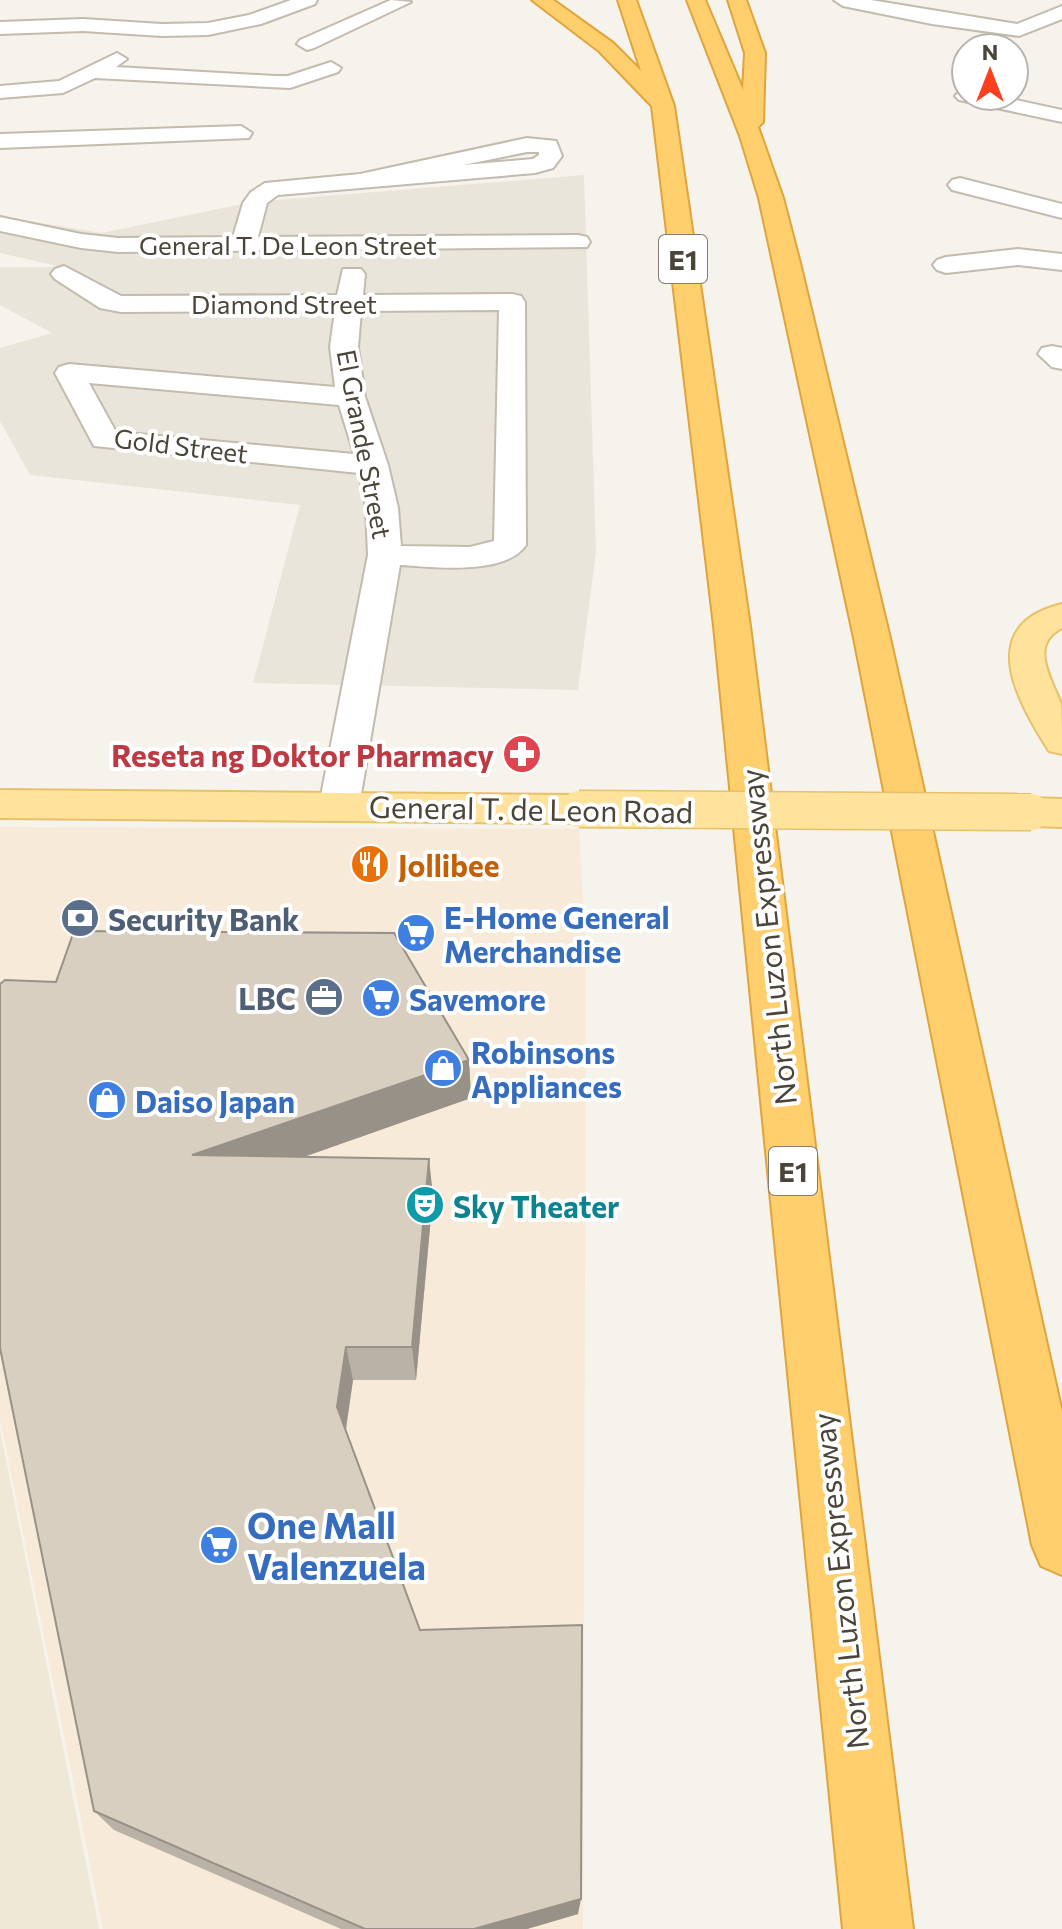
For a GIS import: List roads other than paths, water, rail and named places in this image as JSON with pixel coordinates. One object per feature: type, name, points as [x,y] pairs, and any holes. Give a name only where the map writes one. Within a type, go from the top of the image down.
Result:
[{"type":"highway","points":[[541,0],[606,47],[663,106]]},
{"type":"highway","name":"North Luzon Expressway","points":[[627,0],[663,106],[732,626],[878,1929]]},
{"type":"highway","points":[[696,0],[751,136],[787,263],[872,638],[1062,1545]]},
{"type":"highway","points":[[737,0],[755,53],[751,136]]},
{"type":"main road","points":[[1062,614],[1044,620],[1026,639],[1024,660],[1062,742]]},
{"type":"main road","name":"General T. de Leon Road","points":[[0,804],[1046,813]]},
{"type":"street","points":[[0,28],[83,25],[162,30],[208,29],[254,20],[308,0]]},
{"type":"street","points":[[843,0],[932,18],[1019,30],[1062,12]]},
{"type":"street","points":[[932,18],[946,0]]},
{"type":"street","points":[[1049,0],[1062,4]]},
{"type":"street","points":[[307,44],[398,1],[424,7]]},
{"type":"street","points":[[83,25],[145,11]]},
{"type":"street","points":[[0,92],[63,87],[86,63],[275,82],[290,82],[331,68]]},
{"type":"street","points":[[1030,109],[1062,116]]},
{"type":"street","points":[[0,141],[241,133]]},
{"type":"street","points":[[244,243],[252,209],[262,192],[273,188],[366,198],[535,166],[545,163],[551,156],[548,146],[527,145],[366,198]]},
{"type":"street","points":[[960,185],[1062,211]]},
{"type":"street","name":"El Grande Street","points":[[339,806],[385,555],[382,508],[373,465],[351,397],[344,347],[366,198]]},
{"type":"street","points":[[118,245],[252,209]]},
{"type":"street","name":"General T. De Leon Street","points":[[0,224],[72,260],[118,245],[244,243],[355,260],[475,230],[578,242]]},
{"type":"street","points":[[946,265],[995,257],[1062,262]]},
{"type":"street","name":"Diamond Street","points":[[72,260],[109,302],[121,304],[512,302],[510,545],[503,552],[482,556],[385,555]]},
{"type":"street","name":"Gold Street","points":[[351,397],[69,373],[105,440],[373,465]]},
{"type":"place","name":"Reseta ng Doktor Pharmacy","points":[[522,754]]},
{"type":"place","name":"Jollibee","points":[[370,864]]},
{"type":"place","name":"Security Bank","points":[[80,918]]},
{"type":"place","name":"E-Home General Merchandise","points":[[416,933]]},
{"type":"place","name":"LBC","points":[[324,997]]},
{"type":"place","name":"Savemore","points":[[381,998]]},
{"type":"place","name":"Robinsons Appliances","points":[[443,1068]]},
{"type":"place","name":"Daiso Japan","points":[[107,1100]]},
{"type":"place","name":"Sky Theater","points":[[425,1205]]},
{"type":"place","name":"One Mall Valenzuela","points":[[219,1545]]}]
